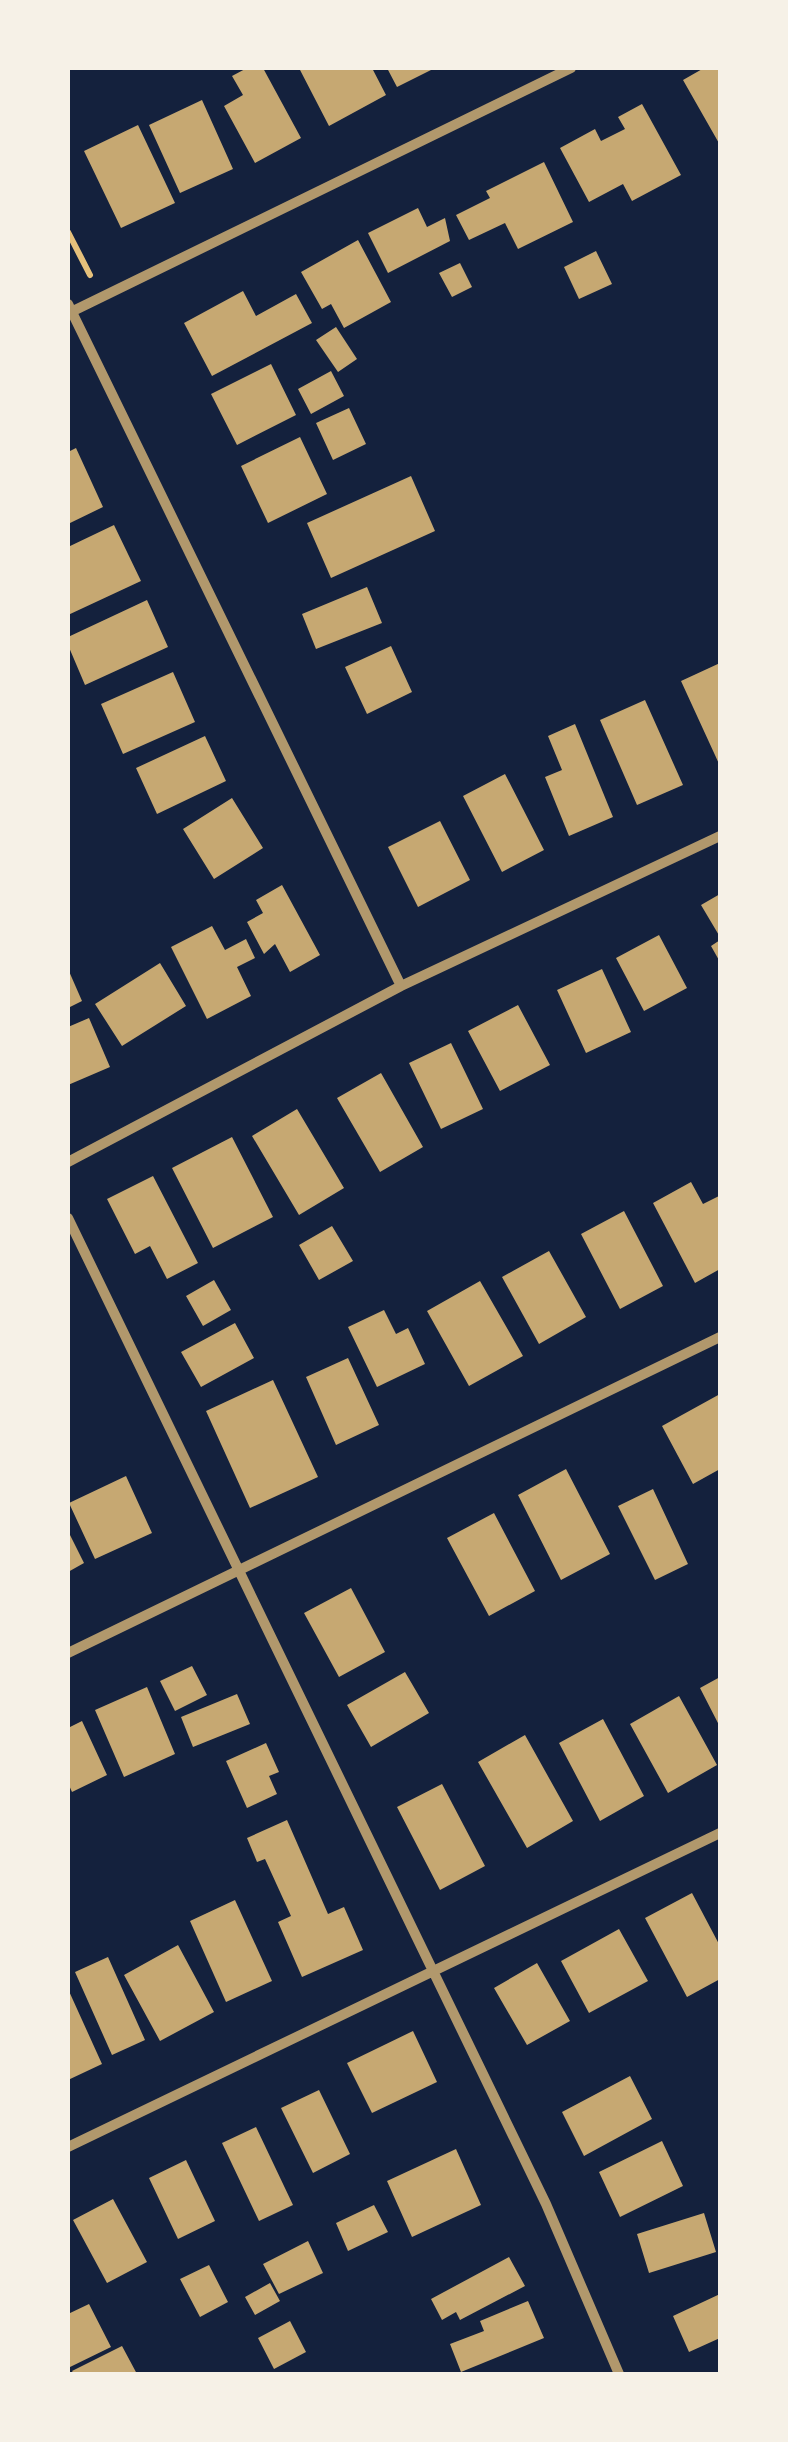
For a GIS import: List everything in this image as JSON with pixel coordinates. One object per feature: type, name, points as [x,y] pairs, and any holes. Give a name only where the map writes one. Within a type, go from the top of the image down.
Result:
[{"type":"street","points":[[401,986],[69,308],[571,68]]},
{"type":"street","points":[[68,1162],[401,986],[720,836]]},
{"type":"street","points":[[68,1218],[546,2204],[619,2374]]},
{"type":"street","points":[[68,1653],[720,1337]]},
{"type":"street","points":[[68,2147],[720,1833]]},
{"type":"path","points":[[68,232],[89,276],[106,267]]},
{"type":"building","points":[[247,68],[263,68],[301,138],[255,163],[224,106],[243,95],[232,76]]},
{"type":"building","points":[[299,68],[372,68],[386,95],[329,126]]},
{"type":"building","points":[[387,68],[435,68],[397,87]]},
{"type":"building","points":[[704,68],[720,68],[720,145],[683,80]]},
{"type":"building","points":[[202,100],[233,169],[180,193],[149,125]]},
{"type":"building","points":[[642,104],[681,175],[632,201],[623,184],[589,202],[560,148],[595,129],[601,141],[625,129],[618,117]]},
{"type":"building","points":[[138,125],[175,203],[121,228],[84,151]]},
{"type":"building","points":[[544,162],[573,222],[518,249],[505,223],[469,240],[456,215],[490,198],[486,191]]},
{"type":"building","points":[[418,208],[427,227],[445,218],[450,241],[388,273],[368,233]]},
{"type":"building","points":[[358,240],[391,302],[344,328],[331,304],[322,309],[301,272]]},
{"type":"building","points":[[596,251],[612,284],[579,299],[564,267]]},
{"type":"building","points":[[460,263],[472,287],[452,297],[439,273]]},
{"type":"building","points":[[243,291],[256,316],[296,294],[312,323],[212,376],[184,323]]},
{"type":"building","points":[[336,327],[357,359],[338,372],[316,340]]},
{"type":"building","points":[[271,364],[296,415],[237,445],[211,394]]},
{"type":"building","points":[[331,371],[344,396],[311,414],[298,389]]},
{"type":"building","points":[[349,408],[366,444],[333,460],[316,423]]},
{"type":"building","points":[[300,437],[327,494],[268,523],[241,466]]},
{"type":"building","points":[[76,448],[103,507],[68,524],[68,452]]},
{"type":"building","points":[[411,476],[435,531],[331,578],[307,523]]},
{"type":"building","points":[[114,525],[141,581],[68,615],[68,547]]},
{"type":"building","points":[[367,587],[382,623],[316,649],[302,614]]},
{"type":"building","points":[[147,600],[168,647],[85,685],[68,637]]},
{"type":"building","points":[[391,646],[412,692],[367,714],[345,667]]},
{"type":"building","points":[[720,663],[720,766],[681,681]]},
{"type":"building","points":[[173,672],[195,722],[123,754],[101,704]]},
{"type":"building","points":[[645,700],[683,785],[637,805],[600,720]]},
{"type":"building","points":[[575,724],[613,817],[569,836],[545,777],[562,770],[548,736]]},
{"type":"building","points":[[205,736],[226,781],[157,814],[136,768]]},
{"type":"building","points":[[505,774],[544,850],[502,872],[463,796]]},
{"type":"building","points":[[232,798],[263,848],[214,879],[183,829]]},
{"type":"building","points":[[440,821],[470,880],[418,907],[388,847]]},
{"type":"building","points":[[282,885],[320,955],[290,972],[275,944],[264,954],[247,922],[263,913],[256,900]]},
{"type":"building","points":[[720,894],[720,937],[701,905]]},
{"type":"building","points":[[212,926],[225,950],[246,939],[255,958],[237,967],[251,996],[207,1019],[171,947]]},
{"type":"building","points":[[659,935],[687,988],[644,1011],[616,958]]},
{"type":"building","points":[[720,940],[720,962],[711,946]]},
{"type":"building","points":[[160,963],[186,1006],[122,1046],[95,1004]]},
{"type":"building","points":[[68,969],[82,1001],[68,1008]]},
{"type":"building","points":[[602,969],[631,1032],[586,1053],[557,990]]},
{"type":"building","points":[[518,1005],[550,1065],[500,1091],[468,1031]]},
{"type":"building","points":[[89,1018],[110,1067],[68,1085],[68,1027]]},
{"type":"building","points":[[451,1043],[483,1109],[441,1129],[409,1063]]},
{"type":"building","points":[[381,1073],[423,1147],[380,1172],[337,1098]]},
{"type":"building","points":[[297,1109],[344,1188],[299,1215],[252,1136]]},
{"type":"building","points":[[232,1137],[273,1217],[213,1248],[172,1168]]},
{"type":"building","points":[[153,1176],[198,1263],[167,1279],[150,1246],[135,1254],[107,1199]]},
{"type":"building","points":[[691,1182],[703,1204],[719,1196],[720,1199],[720,1269],[695,1283],[653,1203]]},
{"type":"building","points":[[624,1211],[663,1286],[620,1309],[581,1234]]},
{"type":"building","points":[[332,1226],[353,1261],[319,1280],[299,1245]]},
{"type":"building","points":[[549,1251],[586,1317],[539,1344],[502,1277]]},
{"type":"building","points":[[214,1280],[231,1310],[203,1326],[186,1296]]},
{"type":"building","points":[[480,1281],[523,1356],[469,1386],[427,1311]]},
{"type":"building","points":[[384,1310],[396,1334],[408,1328],[425,1364],[377,1387],[348,1327]]},
{"type":"building","points":[[235,1323],[254,1358],[201,1387],[181,1352]]},
{"type":"building","points":[[348,1358],[379,1425],[336,1445],[306,1377]]},
{"type":"building","points":[[273,1380],[318,1477],[250,1508],[206,1411]]},
{"type":"building","points":[[720,1394],[720,1469],[693,1484],[662,1426]]},
{"type":"building","points":[[566,1469],[610,1554],[561,1580],[518,1495]]},
{"type":"building","points":[[126,1476],[152,1533],[95,1559],[69,1503]]},
{"type":"building","points":[[653,1489],[688,1564],[655,1580],[618,1506]]},
{"type":"building","points":[[494,1513],[535,1591],[489,1616],[447,1538]]},
{"type":"building","points":[[68,1531],[84,1563],[68,1572]]},
{"type":"building","points":[[351,1588],[385,1652],[339,1677],[304,1613]]},
{"type":"building","points":[[192,1666],[207,1695],[175,1711],[160,1681]]},
{"type":"building","points":[[405,1672],[429,1713],[371,1747],[347,1705]]},
{"type":"building","points":[[720,1677],[720,1727],[700,1688]]},
{"type":"building","points":[[147,1687],[175,1754],[124,1777],[95,1710]]},
{"type":"building","points":[[237,1694],[250,1724],[193,1747],[181,1717]]},
{"type":"building","points":[[679,1696],[717,1765],[668,1793],[630,1724]]},
{"type":"building","points":[[603,1719],[644,1796],[600,1821],[559,1743]]},
{"type":"building","points":[[82,1721],[107,1775],[72,1792],[68,1783],[68,1728]]},
{"type":"building","points":[[525,1735],[573,1821],[527,1848],[478,1762]]},
{"type":"building","points":[[266,1743],[279,1772],[269,1776],[277,1794],[247,1808],[226,1761]]},
{"type":"building","points":[[442,1784],[485,1866],[440,1890],[397,1807]]},
{"type":"building","points":[[287,1820],[328,1914],[344,1907],[363,1950],[302,1977],[278,1922],[291,1916],[265,1859],[257,1862],[247,1838]]},
{"type":"building","points":[[692,1893],[720,1946],[720,1979],[687,1997],[645,1918]]},
{"type":"building","points":[[235,1900],[272,1981],[226,2002],[190,1921]]},
{"type":"building","points":[[619,1929],[648,1981],[589,2013],[561,1961]]},
{"type":"building","points":[[178,1945],[214,2012],[160,2041],[124,1975]]},
{"type":"building","points":[[108,1957],[145,2040],[112,2055],[75,1972]]},
{"type":"building","points":[[537,1963],[570,2021],[527,2045],[494,1988]]},
{"type":"building","points":[[68,1989],[102,2064],[68,2080]]},
{"type":"building","points":[[413,2031],[437,2082],[372,2113],[347,2063]]},
{"type":"building","points":[[630,2076],[652,2119],[584,2156],[562,2112]]},
{"type":"building","points":[[319,2090],[350,2154],[313,2173],[281,2108]]},
{"type":"building","points":[[256,2127],[293,2205],[259,2221],[222,2143]]},
{"type":"building","points":[[662,2141],[683,2186],[620,2217],[599,2172]]},
{"type":"building","points":[[456,2149],[481,2205],[412,2237],[387,2181]]},
{"type":"building","points":[[186,2160],[215,2221],[178,2239],[149,2178]]},
{"type":"building","points":[[113,2199],[147,2262],[107,2283],[73,2220]]},
{"type":"building","points":[[374,2205],[388,2232],[348,2251],[336,2223]]},
{"type":"building","points":[[704,2213],[716,2252],[649,2273],[637,2234]]},
{"type":"building","points":[[308,2241],[323,2273],[279,2294],[263,2264]]},
{"type":"building","points":[[509,2257],[525,2286],[460,2320],[456,2312],[442,2320],[431,2299]]},
{"type":"building","points":[[209,2265],[228,2302],[200,2317],[180,2279]]},
{"type":"building","points":[[270,2283],[280,2301],[255,2315],[245,2297]]},
{"type":"building","points":[[720,2294],[720,2338],[689,2352],[673,2316]]},
{"type":"building","points":[[528,2301],[544,2338],[461,2372],[450,2344],[484,2331],[480,2321]]},
{"type":"building","points":[[89,2304],[111,2347],[68,2368],[68,2314]]},
{"type":"building","points":[[290,2321],[306,2352],[274,2369],[258,2338]]},
{"type":"building","points":[[122,2346],[137,2374],[72,2371]]}]
